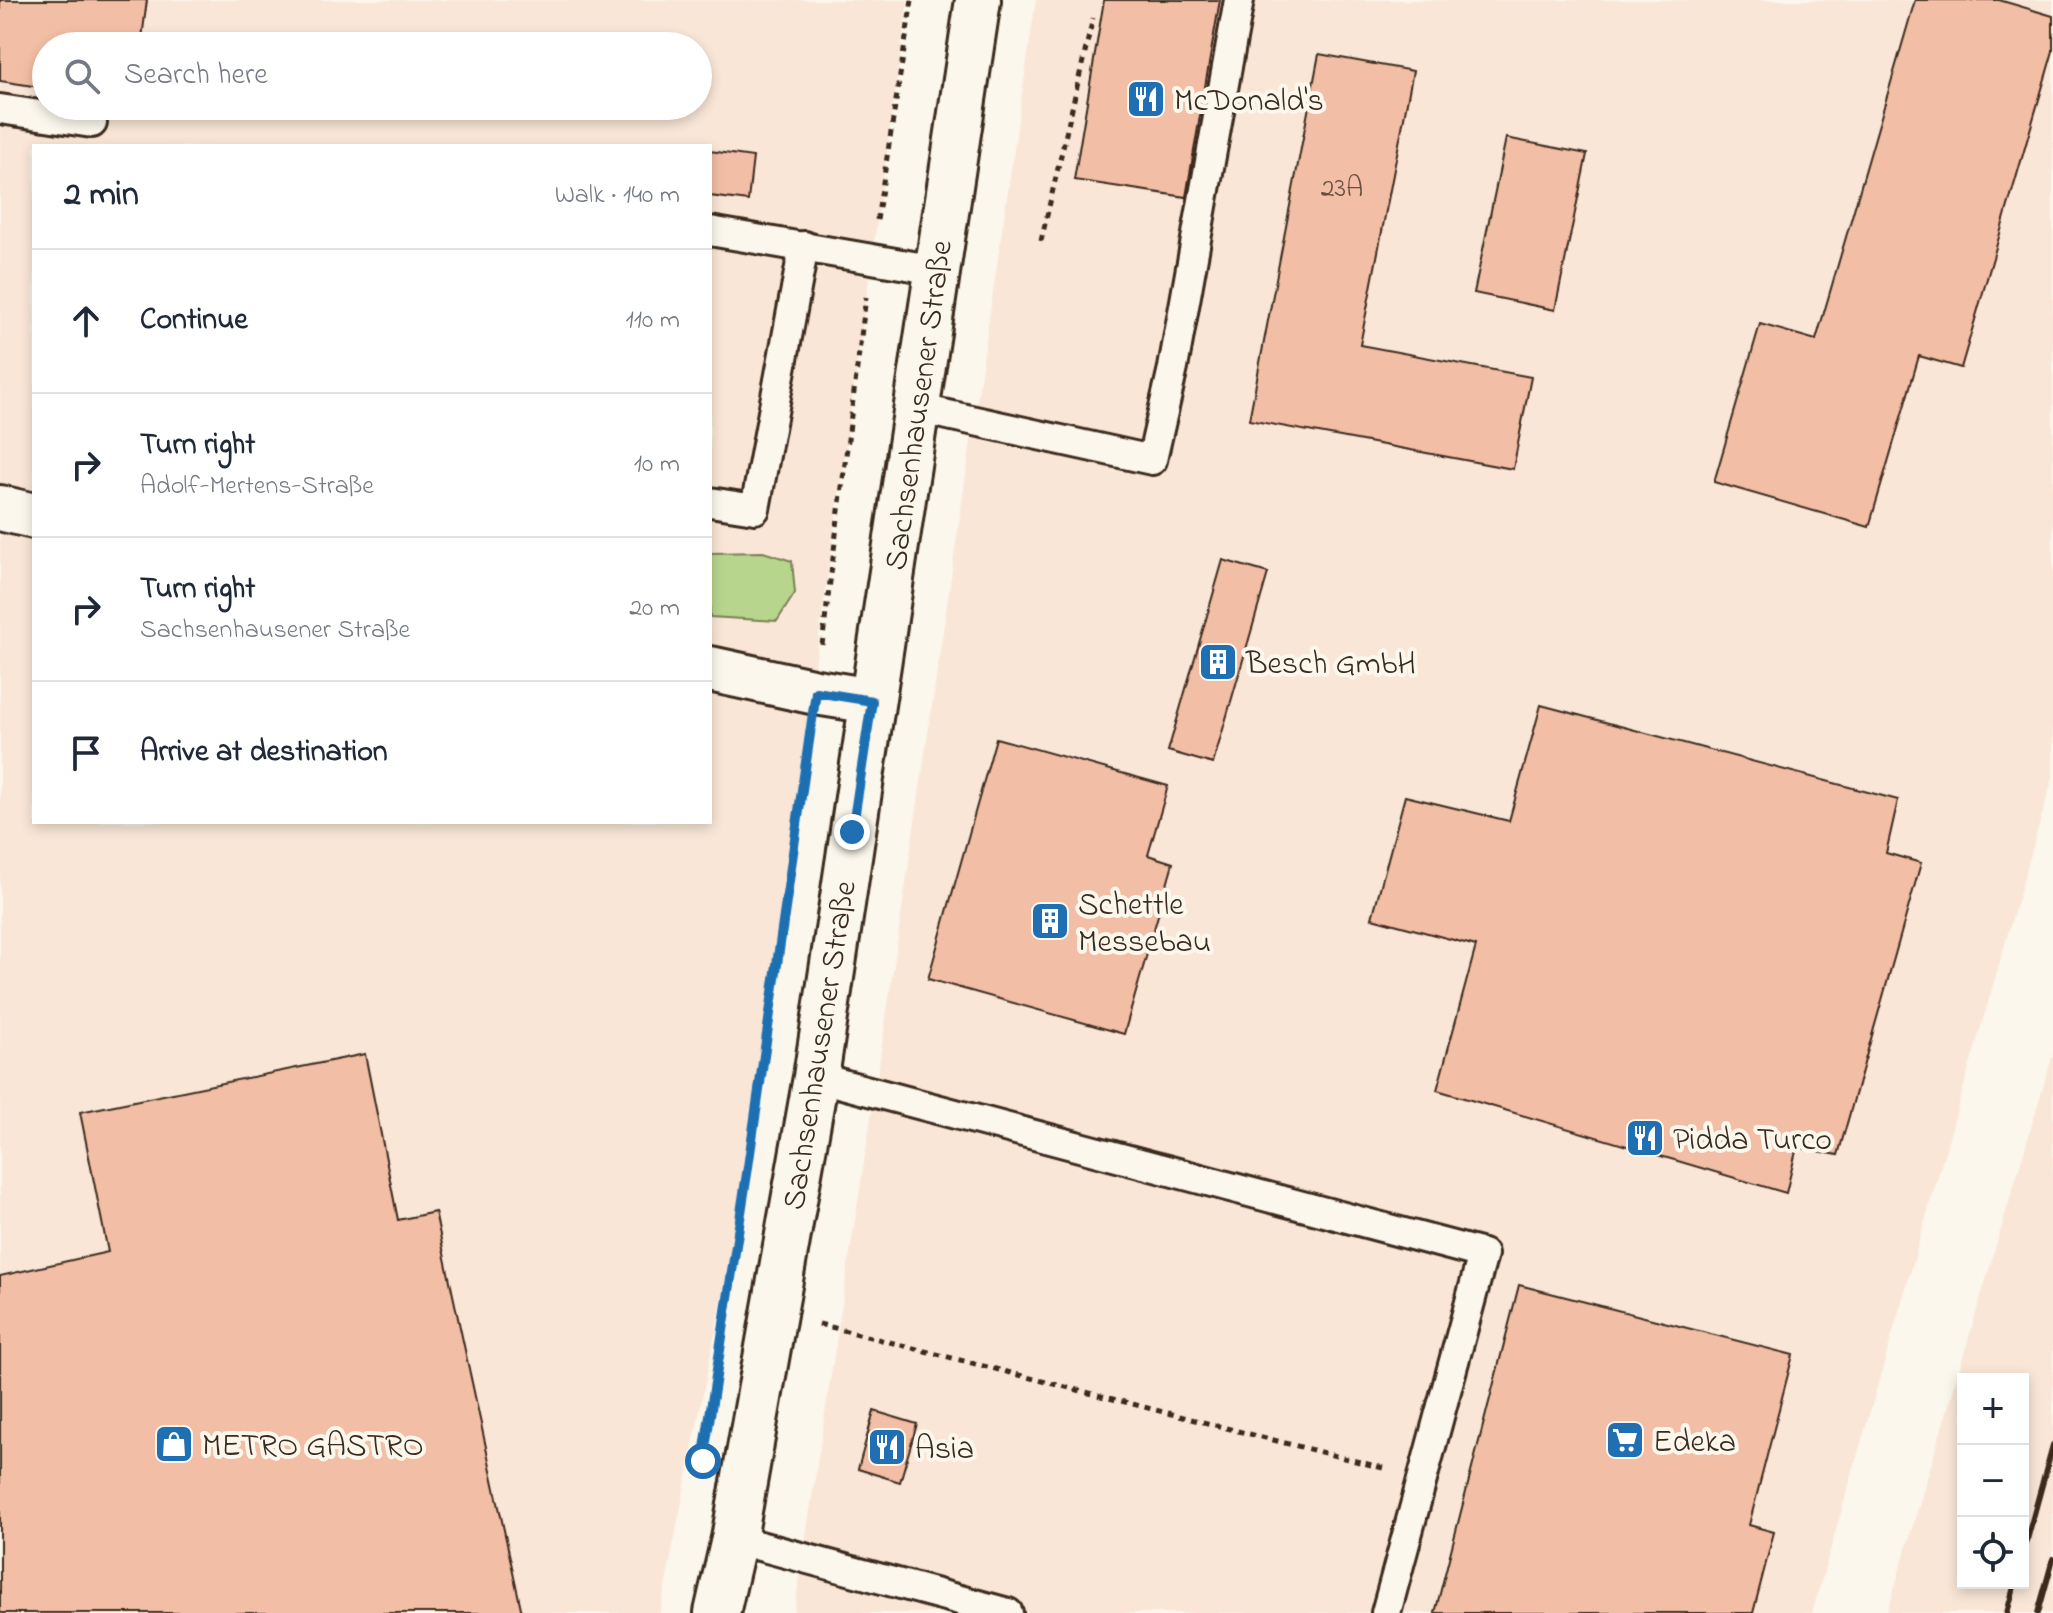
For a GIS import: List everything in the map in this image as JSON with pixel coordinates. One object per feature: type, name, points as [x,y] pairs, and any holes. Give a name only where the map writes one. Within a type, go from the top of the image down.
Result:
[{"type":"main road","name":"Sachsenhausener Straße","points":[[717,1613],[734,1539],[816,1077],[978,0]]},
{"type":"main road","points":[[0,508],[32,516]]},
{"type":"main road","points":[[712,669],[872,701]]},
{"type":"lane","points":[[916,408],[1152,460],[1173,368],[1239,0]]},
{"type":"lane","points":[[0,109],[32,114]]},
{"type":"lane","points":[[72,120],[92,123]]},
{"type":"lane","points":[[712,237],[804,246],[936,270]]},
{"type":"lane","points":[[712,502],[755,509],[804,246]]},
{"type":"lane","points":[[816,1077],[1483,1254],[1386,1613]]},
{"type":"lane","points":[[734,1539],[1008,1613]]},
{"type":"path","points":[[746,1178],[816,692],[871,258],[912,0]]},
{"type":"path","points":[[1041,241],[1093,18]]},
{"type":"path","points":[[774,1313],[1423,1478]]},
{"type":"shaded area","points":[[0,0],[908,0],[738,1216],[660,1613],[0,1613]]},
{"type":"shaded area","points":[[1036,0],[2053,0],[2053,777],[1812,1613],[794,1613],[879,1066]]},
{"type":"shaded area","points":[[2053,1054],[2053,1613],[1887,1613],[1957,1377],[1957,1589],[2029,1589],[2029,1373],[1958,1373]]},
{"type":"green space","points":[[763,552],[792,561],[795,593],[777,621],[712,617],[712,553]]},
{"type":"building","points":[[0,0],[147,0],[143,32],[32,32],[32,86],[0,81]]},
{"type":"building","name":"McDonald's","points":[[1104,0],[1220,0],[1186,197],[1074,180]]},
{"type":"building","points":[[1915,0],[1999,0],[2053,16],[2053,51],[1961,368],[1919,356],[1869,527],[1714,482],[1760,324],[1816,340]]},
{"type":"building","points":[[1319,54],[1413,71],[1360,345],[1531,377],[1513,469],[1249,420]]},
{"type":"building","points":[[1506,138],[1587,154],[1555,310],[1474,293]]},
{"type":"building","points":[[712,151],[753,157],[748,201],[712,196]]},
{"type":"building","name":"Besch GmbH","points":[[1223,560],[1268,573],[1213,764],[1168,751]]},
{"type":"building","points":[[1541,705],[1898,800],[1886,853],[1921,863],[1838,1155],[1797,1147],[1786,1193],[1437,1090],[1476,946],[1372,918],[1405,796],[1509,821]]},
{"type":"building","name":"Schettle Messebau","points":[[996,738],[1168,786],[1148,855],[1173,863],[1124,1034],[928,979]]},
{"type":"building","points":[[365,1054],[398,1220],[435,1212],[522,1613],[0,1613],[0,1276],[108,1252],[80,1112]]},
{"type":"building","name":"Edeka","points":[[1519,1285],[1793,1355],[1749,1525],[1774,1532],[1753,1613],[1435,1613]]},
{"type":"building","name":"Asia","points":[[874,1411],[917,1424],[900,1482],[858,1469]]},
{"type":"railway","points":[[2029,1532],[2053,1445]]},
{"type":"railway","points":[[2038,1613],[2053,1559]]},
{"type":"railway","points":[[2007,1613],[2013,1589]]},
{"type":"place","name":"McDonald's","points":[[1146,99]]},
{"type":"place","name":"Besch GmbH","points":[[1218,662]]},
{"type":"place","name":"Schettle Messebau","points":[[1050,921]]},
{"type":"place","name":"Pidda Turco","points":[[1645,1138]]},
{"type":"place","name":"Edeka","points":[[1625,1440]]},
{"type":"place","name":"METRO GASTRO","points":[[174,1444]]},
{"type":"place","name":"Asia","points":[[887,1447]]},
{"type":"route","points":[[703,1461],[816,692],[872,701],[852,832]]}]
